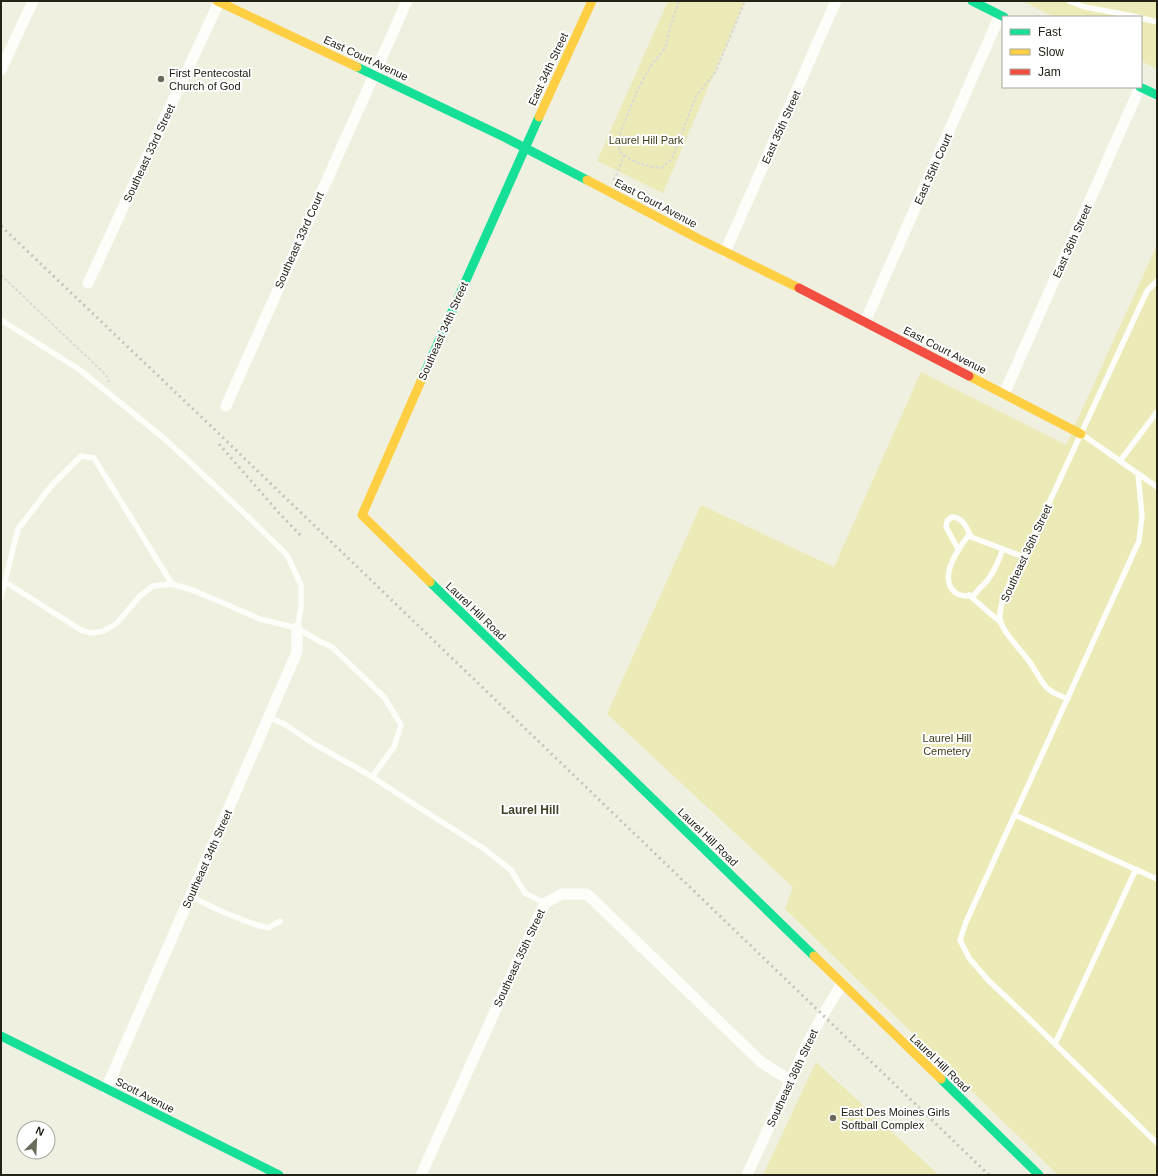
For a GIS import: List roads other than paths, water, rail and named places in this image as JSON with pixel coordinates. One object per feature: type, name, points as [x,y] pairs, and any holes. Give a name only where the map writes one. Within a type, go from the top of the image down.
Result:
[{"type":"street","points":[[1,70],[33,1]]},
{"type":"street","name":"East Court Avenue","points":[[219,1],[504,136],[725,252],[865,322],[1081,434]]},
{"type":"street","name":"Southeast 33rd Street","points":[[88,283],[219,1]]},
{"type":"street","name":"Southeast 33rd Court","points":[[226,406],[406,1]]},
{"type":"street","name":"East 34th Street","points":[[525,148],[592,1]]},
{"type":"street","name":"East 35th Street","points":[[725,252],[836,1]]},
{"type":"street","points":[[972,1],[1002,16]]},
{"type":"street","name":"East 35th Court","points":[[865,322],[1002,16]]},
{"type":"street","name":"East 36th Street","points":[[1004,394],[1140,88]]},
{"type":"street","points":[[1142,88],[1157,96]]},
{"type":"street","name":"Southeast 34th Street","points":[[362,515],[525,148]]},
{"type":"street","name":"Laurel Hill Road","points":[[362,515],[539,690],[1039,1175]]},
{"type":"street","name":"Southeast 34th Street","points":[[106,1089],[297,652],[297,628]]},
{"type":"street","name":"Southeast 35th Street","points":[[421,1175],[545,903],[562,894],[587,894],[761,1062],[791,1081]]},
{"type":"street","name":"Southeast 36th Street","points":[[747,1175],[807,1044],[819,1021],[842,984]]},
{"type":"street","name":"Scott Avenue","points":[[1,1036],[279,1175]]},
{"type":"lane","points":[[1069,1],[1085,7],[1134,16]]},
{"type":"lane","points":[[1142,17],[1157,21]]},
{"type":"lane","name":"Southeast 36th Street","points":[[1001,622],[1001,610],[1008,586],[1024,557],[1147,291],[1157,281]]},
{"type":"lane","points":[[1,320],[80,370],[166,440],[287,555],[301,586],[301,608],[297,628]]},
{"type":"lane","points":[[1120,461],[1157,412]]},
{"type":"lane","points":[[1081,434],[1157,487]]},
{"type":"lane","points":[[1,597],[18,529],[52,485],[81,456],[94,458],[172,584]]},
{"type":"lane","points":[[1138,474],[1142,516],[1139,541],[966,922],[960,940],[969,958],[988,981],[1157,1143]]},
{"type":"lane","points":[[958,549],[946,527],[947,521],[952,517],[959,518],[963,521],[971,537]]},
{"type":"lane","points":[[1003,549],[994,572],[987,582],[974,595],[965,596],[952,590],[948,581],[950,566],[955,553],[968,536],[971,537],[1003,549],[1024,557]]},
{"type":"lane","points":[[5,582],[81,630],[91,632],[104,631],[117,623],[140,596],[153,586],[172,584],[195,591],[260,618],[297,628],[332,647],[384,697],[401,725],[394,747],[372,777]]},
{"type":"lane","points":[[969,595],[1001,622],[1046,686],[1050,690],[1068,699]]},
{"type":"lane","points":[[269,717],[286,725],[314,744],[372,777],[483,848],[511,870],[525,893],[545,903]]},
{"type":"lane","points":[[1015,815],[1157,879]]},
{"type":"lane","points":[[1055,1044],[1136,869]]},
{"type":"lane","points":[[190,896],[250,924],[268,928],[280,921]]},
{"type":"railway","points":[[1,226],[989,1175]]},
{"type":"railway","points":[[219,444],[302,537]]},
{"type":"place","name":"First Pentecostal Church of God","points":[[161,79]]},
{"type":"place","name":"East Des Moines Girls Softball Complex","points":[[833,1118]]},
{"type":"district","name":"Laurel Hill","points":[[530,810]]},
{"type":"park label","name":"Laurel Hill Park","points":[[646,140]]},
{"type":"park label","name":"Laurel Hill Cemetery","points":[[947,744]]}]
